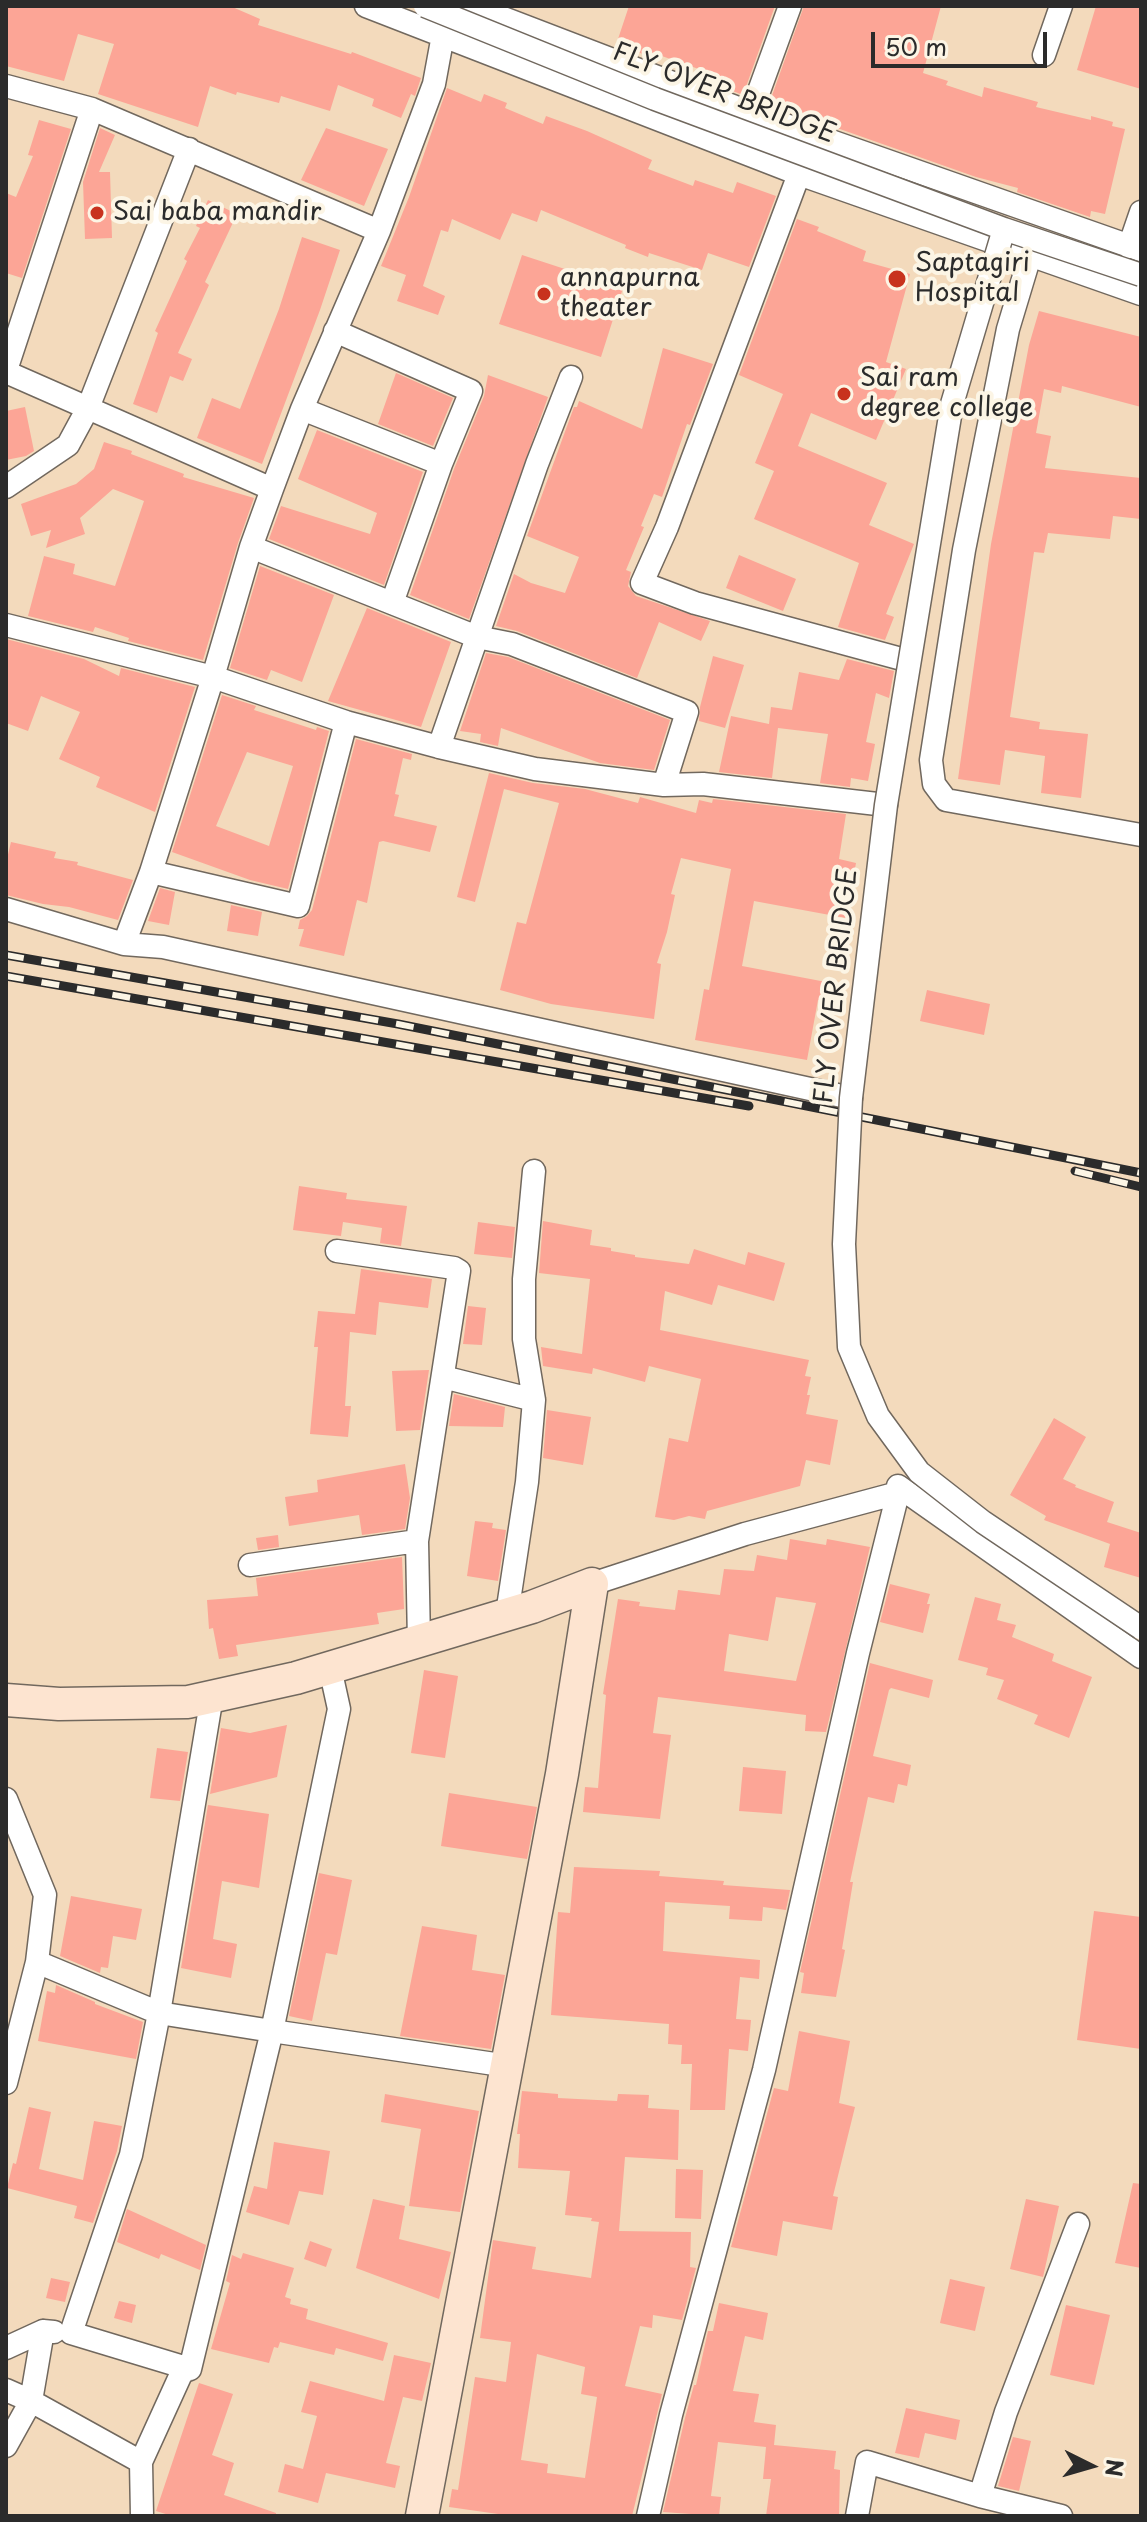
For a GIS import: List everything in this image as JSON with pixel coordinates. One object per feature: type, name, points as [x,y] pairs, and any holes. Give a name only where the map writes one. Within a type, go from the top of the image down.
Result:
[{"type":"street","points":[[366,6],[799,174],[1141,294]]},
{"type":"street","name":"FLY OVER BRIDGE","points":[[425,6],[655,99],[1004,229],[1141,275]]},
{"type":"street","points":[[124,944],[151,872],[251,547],[302,409],[379,231],[434,84],[443,35],[442,6]]},
{"type":"street","points":[[472,6],[751,113],[1135,249],[1141,212]]},
{"type":"street","points":[[751,113],[790,6]]},
{"type":"street","points":[[1044,55],[1061,6]]},
{"type":"street","points":[[6,86],[92,109],[379,231]]},
{"type":"street","points":[[92,109],[6,371],[272,489]]},
{"type":"street","points":[[6,487],[68,445],[88,408],[189,149]]},
{"type":"street","points":[[799,174],[667,527],[642,583],[695,603],[909,661]]},
{"type":"street","name":"FLY OVER BRIDGE","points":[[1004,229],[952,404],[886,805],[851,1098],[844,1244],[849,1347],[878,1416],[919,1472],[983,1522],[1141,1628]]},
{"type":"street","points":[[1030,256],[1008,329],[964,550],[931,760],[934,784],[946,800],[1141,835]]},
{"type":"street","points":[[335,331],[471,391],[441,464],[392,603]]},
{"type":"street","points":[[439,747],[537,464],[571,377]]},
{"type":"street","points":[[302,409],[441,464]]},
{"type":"street","points":[[251,547],[477,637],[512,644],[687,712],[664,785]]},
{"type":"street","points":[[6,625],[213,677],[346,722],[535,769],[664,785],[703,784],[886,805]]},
{"type":"street","points":[[151,872],[298,906],[346,722]]},
{"type":"street","points":[[6,909],[124,944],[163,947],[851,1098]]},
{"type":"street","points":[[507,1614],[527,1482],[534,1400],[524,1339],[524,1279],[534,1171]]},
{"type":"street","points":[[337,1251],[459,1271],[417,1541],[419,1642]]},
{"type":"street","points":[[443,1377],[534,1400]]},
{"type":"street","points":[[648,2516],[671,2415],[764,2070],[898,1486],[1141,1657]]},
{"type":"street","points":[[6,1700],[59,1704],[188,1702],[296,1678],[507,1614],[745,1534],[898,1493]]},
{"type":"street","points":[[250,1565],[417,1541]]},
{"type":"street","points":[[422,2516],[562,1774],[592,1584]]},
{"type":"street","points":[[190,2369],[272,2031],[339,1709],[330,1668]]},
{"type":"street","points":[[71,2333],[131,2155],[159,2013],[212,1696]]},
{"type":"street","points":[[6,1799],[45,1895],[37,1962],[6,2083]]},
{"type":"street","points":[[37,1962],[159,2013],[508,2066]]},
{"type":"street","points":[[980,2496],[1006,2412],[1078,2224]]},
{"type":"street","points":[[6,2348],[43,2331],[71,2333],[190,2369]]},
{"type":"street","points":[[6,2446],[31,2401],[43,2331]]},
{"type":"street","points":[[142,2516],[141,2462],[182,2372],[190,2369]]},
{"type":"street","points":[[6,2390],[141,2462]]},
{"type":"street","points":[[857,2516],[867,2462],[980,2496],[1061,2516]]},
{"type":"building","points":[[6,6],[230,6],[260,19],[258,25],[352,52],[421,78],[415,96],[411,94],[401,118],[372,106],[374,99],[338,85],[330,111],[281,96],[279,103],[237,92],[236,95],[210,86],[198,127],[98,94],[114,44],[78,34],[64,81],[6,66]]},
{"type":"building","points":[[629,6],[775,6],[743,95],[707,81],[710,73],[659,55],[658,59],[616,45]]},
{"type":"building","points":[[804,6],[941,6],[923,73],[948,81],[946,85],[982,97],[984,87],[1038,102],[1036,107],[1091,120],[1091,116],[1125,129],[1105,214],[1091,211],[1090,217],[1017,192],[1018,188],[976,177],[769,104]]},
{"type":"building","points":[[1096,6],[1141,6],[1141,89],[1077,70]]},
{"type":"building","points":[[447,88],[481,102],[484,94],[507,103],[505,108],[543,124],[546,116],[587,131],[652,160],[648,169],[693,186],[695,180],[733,193],[737,182],[776,196],[749,267],[708,253],[702,270],[649,253],[648,257],[541,210],[537,222],[512,213],[500,240],[452,219],[448,232],[441,230],[423,286],[445,296],[438,315],[397,301],[406,275],[381,266]]},
{"type":"building","points":[[39,120],[71,129],[22,278],[6,273],[6,193],[16,197],[33,156],[28,155]]},
{"type":"building","points":[[100,128],[115,135],[99,172],[110,172],[112,238],[85,239],[83,182]]},
{"type":"building","points":[[326,128],[388,149],[364,206],[301,180]]},
{"type":"building","points":[[208,200],[237,214],[205,282],[209,285],[178,353],[192,359],[183,381],[170,376],[157,413],[133,404],[158,333],[155,331],[187,261],[184,259],[200,228],[196,226]]},
{"type":"building","points":[[797,219],[819,227],[817,231],[866,251],[863,261],[910,274],[886,362],[906,369],[876,440],[811,413],[798,446],[887,483],[869,525],[914,544],[886,614],[894,617],[885,640],[838,627],[859,563],[754,519],[774,471],[755,463],[783,394],[739,375]]},
{"type":"building","points":[[302,237],[340,250],[262,464],[197,438],[212,398],[240,409],[279,309]]},
{"type":"building","points":[[522,255],[623,288],[601,357],[499,324]]},
{"type":"building","points":[[1039,311],[1141,337],[1141,407],[1062,386],[1061,393],[1044,389],[1036,433],[1051,436],[1045,468],[1141,478],[1141,519],[1113,516],[1110,539],[1048,533],[1044,553],[1034,552],[1010,717],[1040,722],[1039,729],[1088,734],[1081,798],[1041,793],[1045,756],[1005,750],[1000,785],[958,779],[991,544],[1029,345]]},
{"type":"building","points":[[663,348],[713,364],[690,425],[687,424],[662,497],[654,494],[641,526],[644,527],[626,570],[631,572],[628,586],[636,596],[710,621],[701,641],[659,622],[637,678],[517,631],[496,626],[514,574],[531,583],[565,593],[579,557],[527,536],[574,407],[579,401],[642,429]]},
{"type":"building","points":[[396,373],[453,398],[433,446],[378,424]]},
{"type":"building","points":[[488,375],[548,397],[469,619],[410,595],[454,469],[484,396]]},
{"type":"building","points":[[25,407],[34,451],[6,460],[6,411]]},
{"type":"building","points":[[317,430],[423,472],[384,585],[269,539],[281,506],[370,534],[377,513],[298,479]]},
{"type":"building","points":[[104,442],[184,474],[183,477],[254,498],[203,660],[128,641],[129,638],[95,627],[93,632],[28,616],[44,556],[75,564],[73,574],[115,586],[144,501],[113,489],[80,518],[85,534],[46,548],[51,530],[31,536],[21,504],[76,484],[94,469]]},
{"type":"building","points":[[739,555],[796,579],[783,611],[726,588]]},
{"type":"building","points":[[260,566],[334,595],[302,682],[271,670],[267,680],[230,668]]},
{"type":"building","points":[[367,608],[451,642],[421,727],[328,701]]},
{"type":"building","points":[[6,639],[84,659],[119,676],[121,668],[195,687],[155,812],[96,787],[100,777],[59,759],[80,712],[41,696],[28,731],[6,723]]},
{"type":"building","points":[[486,653],[508,657],[670,720],[654,770],[600,763],[501,728],[498,746],[480,742],[481,734],[460,731]]},
{"type":"building","points":[[713,656],[744,665],[725,728],[699,721]]},
{"type":"building","points":[[847,659],[894,671],[889,698],[876,693],[866,742],[875,744],[868,781],[851,778],[850,787],[820,783],[828,734],[778,728],[772,778],[719,772],[731,716],[769,724],[771,707],[792,710],[799,672],[839,680]]},
{"type":"building","points":[[222,695],[256,706],[254,710],[316,730],[317,727],[329,731],[288,889],[250,880],[172,852]],"holes":[[[247,752],[293,766],[269,846],[216,826]]]},
{"type":"building","points":[[356,739],[412,754],[411,760],[403,758],[394,816],[437,826],[430,852],[379,842],[367,903],[357,900],[344,956],[299,946],[304,929],[298,929],[300,920],[312,910]]},
{"type":"building","points":[[489,773],[533,783],[585,789],[638,803],[640,797],[696,813],[699,800],[712,803],[713,799],[846,814],[839,859],[856,863],[846,918],[754,901],[742,966],[826,982],[823,1001],[818,1000],[807,1060],[695,1040],[704,989],[709,990],[731,869],[681,858],[671,894],[675,895],[667,932],[657,963],[661,964],[654,1019],[551,1004],[500,990],[517,922],[526,924],[559,803],[504,789],[475,902],[457,897]]},
{"type":"building","points":[[11,842],[56,852],[54,858],[78,862],[77,865],[133,880],[118,920],[6,895],[6,863]]},
{"type":"building","points":[[160,888],[175,892],[169,925],[148,921]]},
{"type":"building","points":[[231,905],[262,912],[258,936],[227,931]]},
{"type":"building","points":[[927,990],[990,1004],[984,1035],[920,1021]]},
{"type":"building","points":[[299,1186],[347,1193],[346,1199],[407,1206],[401,1246],[380,1243],[382,1228],[343,1222],[341,1236],[293,1230]]},
{"type":"building","points":[[543,1221],[592,1230],[590,1245],[611,1248],[611,1251],[635,1257],[689,1264],[694,1249],[745,1265],[748,1252],[785,1263],[774,1301],[718,1285],[712,1305],[665,1291],[660,1330],[809,1360],[805,1376],[811,1377],[806,1414],[838,1420],[830,1465],[806,1460],[800,1486],[707,1511],[705,1519],[655,1517],[669,1438],[688,1442],[701,1379],[649,1366],[645,1382],[593,1368],[592,1374],[543,1366],[541,1347],[582,1354],[590,1279],[539,1273]]},
{"type":"building","points":[[478,1222],[515,1227],[512,1258],[474,1254]]},
{"type":"building","points":[[361,1269],[432,1279],[428,1308],[379,1302],[376,1335],[350,1332],[345,1406],[351,1406],[348,1437],[310,1434],[318,1311],[355,1314]]},
{"type":"building","points":[[468,1306],[486,1308],[482,1345],[463,1344]]},
{"type":"building","points":[[429,1370],[420,1430],[396,1431],[392,1371]]},
{"type":"building","points":[[454,1394],[505,1407],[503,1427],[449,1426]]},
{"type":"building","points":[[547,1410],[591,1417],[583,1465],[543,1458]]},
{"type":"building","points":[[1054,1418],[1086,1437],[1063,1479],[1114,1502],[1107,1522],[1141,1533],[1141,1578],[1104,1567],[1110,1544],[1044,1520],[1046,1516],[1010,1495]]},
{"type":"building","points":[[405,1464],[410,1498],[405,1529],[362,1535],[359,1515],[289,1526],[285,1497],[318,1492],[317,1480]]},
{"type":"building","points":[[475,1521],[493,1523],[492,1528],[506,1530],[498,1581],[467,1576]]},
{"type":"building","points":[[278,1535],[279,1547],[258,1550],[256,1538]]},
{"type":"building","points":[[790,1539],[826,1545],[827,1539],[870,1547],[826,1732],[805,1731],[806,1715],[658,1697],[653,1733],[671,1735],[660,1819],[583,1812],[585,1787],[598,1788],[606,1695],[603,1694],[618,1599],[640,1602],[639,1606],[675,1610],[678,1590],[720,1595],[724,1569],[754,1571],[757,1555],[787,1560]],"holes":[[[776,1597],[816,1603],[796,1681],[724,1671],[729,1634],[768,1641]]]},
{"type":"building","points":[[402,1557],[404,1609],[377,1613],[379,1624],[236,1645],[238,1656],[219,1659],[213,1628],[209,1629],[207,1600],[258,1596],[256,1578]]},
{"type":"building","points":[[890,1584],[930,1594],[923,1633],[880,1622]]},
{"type":"building","points":[[975,1597],[1001,1604],[997,1620],[1016,1625],[1012,1637],[1054,1654],[1052,1661],[1092,1677],[1069,1738],[1034,1724],[1038,1715],[997,1699],[1004,1680],[986,1675],[988,1668],[958,1660]]},
{"type":"building","points":[[870,1663],[933,1680],[929,1698],[889,1690],[873,1756],[911,1765],[907,1786],[898,1784],[894,1803],[868,1797],[850,1882],[853,1882],[842,1949],[845,1950],[836,1997],[801,1993],[804,1973],[800,1972]]},
{"type":"building","points":[[424,1670],[458,1676],[445,1758],[411,1753]]},
{"type":"building","points":[[287,1725],[277,1777],[210,1794],[221,1728],[250,1733]]},
{"type":"building","points":[[157,1748],[188,1752],[180,1801],[150,1798]]},
{"type":"building","points":[[743,1767],[786,1771],[782,1814],[739,1811]]},
{"type":"building","points":[[449,1793],[537,1807],[527,1859],[441,1846]]},
{"type":"building","points":[[208,1805],[269,1814],[259,1888],[222,1881],[213,1939],[237,1944],[231,1978],[181,1968]]},
{"type":"building","points":[[574,1867],[660,1871],[659,1876],[790,1890],[786,1910],[763,1907],[762,1921],[729,1919],[730,1906],[665,1902],[663,1951],[760,1960],[759,1979],[740,1977],[736,2019],[751,2020],[748,2051],[729,2049],[725,2110],[690,2110],[692,2064],[681,2064],[682,2045],[668,2044],[669,2024],[551,2015],[558,1912],[570,1913]]},
{"type":"building","points":[[319,1873],[352,1880],[337,1955],[326,1953],[312,2021],[289,2016]]},
{"type":"building","points":[[71,1896],[142,1909],[136,1940],[113,1936],[108,1968],[101,1967],[100,1973],[60,1956]]},
{"type":"building","points":[[1094,1911],[1141,1917],[1141,2049],[1077,2040]]},
{"type":"building","points":[[422,1926],[477,1935],[472,1970],[505,1975],[491,2049],[400,2036]]},
{"type":"building","points":[[56,1985],[143,2022],[136,2059],[38,2041],[47,1991],[55,1993]]},
{"type":"building","points":[[799,2031],[850,2041],[839,2103],[855,2107],[833,2196],[838,2197],[832,2230],[783,2221],[777,2256],[731,2247],[774,2088],[788,2091]]},
{"type":"building","points":[[522,2091],[558,2094],[558,2098],[617,2101],[618,2094],[649,2095],[648,2108],[679,2110],[678,2160],[625,2157],[619,2231],[691,2232],[690,2267],[696,2268],[682,2320],[653,2315],[652,2328],[640,2326],[625,2386],[662,2394],[632,2516],[512,2516],[449,2507],[452,2489],[458,2490],[475,2377],[506,2382],[511,2342],[480,2338],[493,2240],[536,2247],[532,2269],[591,2278],[599,2222],[591,2221],[592,2218],[565,2215],[570,2171],[518,2168],[520,2134],[517,2134]],"holes":[[[537,2354],[585,2367],[581,2394],[597,2397],[585,2478],[547,2473],[548,2464],[521,2460]]]},
{"type":"building","points":[[385,2094],[479,2111],[460,2212],[409,2206],[421,2129],[381,2122]]},
{"type":"building","points":[[29,2107],[51,2112],[39,2169],[83,2180],[94,2121],[122,2126],[93,2223],[74,2218],[77,2206],[7,2188]]},
{"type":"building","points":[[274,2142],[330,2151],[323,2195],[299,2191],[289,2225],[246,2212],[254,2186],[267,2189]]},
{"type":"building","points":[[676,2169],[703,2170],[701,2219],[675,2218]]},
{"type":"building","points":[[1133,2183],[1141,2184],[1141,2268],[1115,2263]]},
{"type":"building","points":[[373,2199],[405,2206],[399,2239],[451,2252],[439,2299],[356,2268]]},
{"type":"building","points":[[1026,2199],[1059,2206],[1043,2277],[1010,2269]]},
{"type":"building","points":[[127,2209],[206,2245],[200,2270],[161,2254],[159,2259],[117,2242]]},
{"type":"building","points":[[310,2241],[332,2249],[326,2267],[304,2259]]},
{"type":"building","points":[[243,2253],[294,2268],[285,2297],[291,2299],[290,2304],[308,2309],[306,2319],[388,2343],[383,2361],[336,2348],[334,2355],[280,2342],[278,2348],[274,2347],[269,2363],[211,2349],[230,2283],[226,2281],[232,2255],[241,2259]]},
{"type":"building","points":[[51,2278],[70,2282],[65,2302],[46,2298]]},
{"type":"building","points":[[950,2279],[985,2287],[975,2331],[940,2323]]},
{"type":"building","points":[[119,2301],[136,2305],[132,2323],[114,2318]]},
{"type":"building","points":[[719,2303],[768,2313],[763,2340],[745,2336],[733,2391],[759,2394],[754,2422],[776,2425],[774,2445],[836,2451],[834,2469],[840,2470],[839,2516],[766,2516],[771,2479],[763,2479],[766,2447],[718,2442],[711,2496],[721,2497],[719,2516],[663,2512],[708,2331],[713,2331]]},
{"type":"building","points":[[1066,2305],[1110,2315],[1094,2385],[1050,2375]]},
{"type":"building","points":[[394,2355],[431,2363],[422,2401],[403,2397],[386,2463],[400,2466],[395,2488],[326,2473],[318,2503],[278,2492],[285,2464],[303,2469],[317,2416],[301,2412],[310,2381],[384,2401]]},
{"type":"building","points":[[199,2383],[233,2394],[212,2455],[234,2463],[224,2495],[276,2513],[276,2516],[172,2516],[156,2511]]},
{"type":"building","points":[[906,2408],[960,2420],[956,2440],[925,2433],[919,2458],[895,2453]]},
{"type":"building","points":[[1013,2437],[1031,2441],[1019,2491],[998,2486]]},
{"type":"railway","points":[[6,955],[398,1024],[1141,1173]]},
{"type":"railway","points":[[6,976],[749,1106]]},
{"type":"railway","points":[[1075,1171],[1141,1187]]},
{"type":"place","name":"Sai baba mandir","points":[[97,213]]},
{"type":"place","name":"Saptagiri Hospital","points":[[897,279]]},
{"type":"place","name":"annapurna theater","points":[[544,294]]},
{"type":"place","name":"Sai ram degree college","points":[[844,394]]}]
